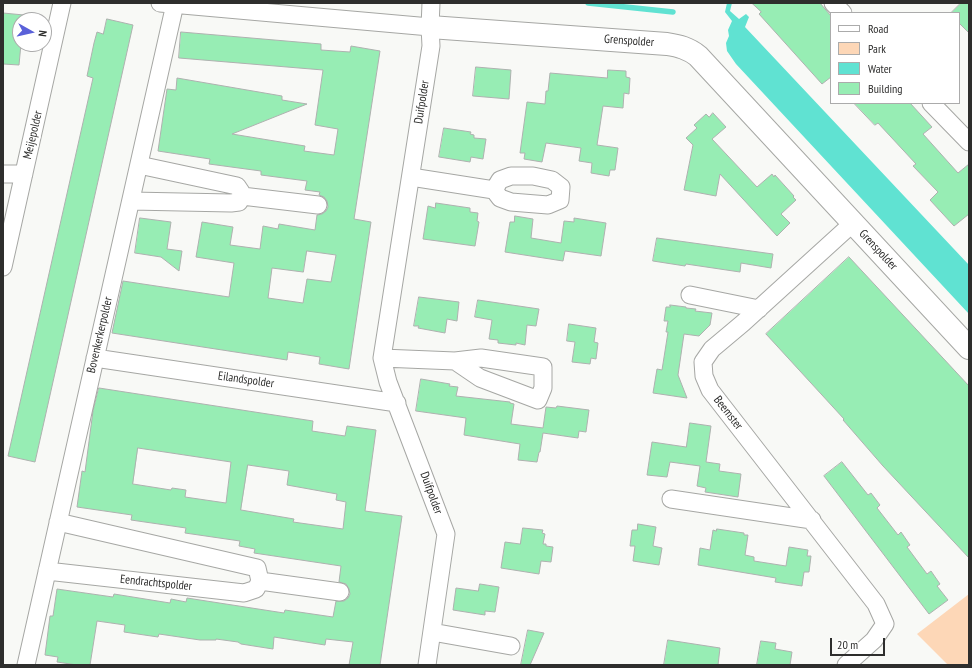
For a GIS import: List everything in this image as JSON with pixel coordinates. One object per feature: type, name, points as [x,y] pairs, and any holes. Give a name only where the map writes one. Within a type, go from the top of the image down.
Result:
[{"type":"street","name":"Meijepolder","points":[[3,266],[62,3]]},
{"type":"street","name":"Duifpolder","points":[[427,665],[446,534],[388,382],[382,358],[431,46],[431,3]]},
{"type":"street","points":[[833,3],[842,12]]},
{"type":"street","name":"Grenspolder","points":[[168,4],[430,27],[667,44],[691,50],[704,62],[969,348]]},
{"type":"street","name":"Bovenkerkerpolder","points":[[26,665],[139,165],[168,4]]},
{"type":"street","points":[[932,104],[969,142]]},
{"type":"street","points":[[130,201],[239,202],[242,196],[241,192],[236,186],[139,165]]},
{"type":"street","points":[[3,174],[24,174]]},
{"type":"street","points":[[411,177],[494,190]]},
{"type":"street","points":[[242,196],[318,205]]},
{"type":"street","name":"Beemster","points":[[846,665],[874,640],[885,624],[876,604],[710,390],[704,376],[703,362],[712,349],[853,223]]},
{"type":"street","points":[[690,295],[759,308]]},
{"type":"street","name":"Eilandspolder","points":[[95,358],[397,403]]},
{"type":"street","points":[[382,358],[455,361],[481,358],[543,367],[543,388],[538,400],[480,378],[455,361]]},
{"type":"street","points":[[671,499],[812,520]]},
{"type":"street","points":[[58,522],[257,568],[260,581],[340,592]]},
{"type":"street","name":"Eendrachtspolder","points":[[47,571],[244,593],[256,589],[260,581]]},
{"type":"street","points":[[432,632],[510,646]]},
{"type":"green space","points":[[969,594],[969,665],[948,665],[917,634]]},
{"type":"water","points":[[727,3],[732,3],[730,11],[739,19],[746,14],[749,17],[745,27],[969,265],[969,314],[736,64],[727,51],[726,43],[729,36],[728,30],[732,21],[725,12]]},
{"type":"building","points":[[752,3],[820,3],[830,15],[830,78],[822,84],[759,14],[761,12]]},
{"type":"building","points":[[961,3],[969,3],[969,33],[960,24],[960,12],[952,12]]},
{"type":"building","points":[[3,13],[12,14],[12,52],[20,52],[19,65],[3,64]]},
{"type":"building","points":[[107,19],[133,25],[35,462],[8,456],[93,78],[87,76],[94,43],[97,32],[103,34]]},
{"type":"building","points":[[181,32],[321,44],[321,50],[350,52],[351,46],[380,51],[354,219],[371,222],[349,369],[319,364],[320,357],[288,352],[287,360],[112,333],[123,281],[229,297],[234,263],[196,257],[202,222],[233,227],[230,245],[260,249],[263,226],[278,229],[279,224],[315,230],[317,215],[322,214],[328,207],[327,201],[324,197],[319,195],[320,192],[305,190],[307,181],[261,175],[261,171],[209,164],[210,159],[158,151],[167,89],[176,90],[177,78],[282,96],[282,100],[307,104],[232,134],[305,146],[304,151],[334,155],[338,129],[315,125],[323,70],[179,58]],"holes":[[[307,251],[336,255],[331,282],[307,279],[303,303],[268,298],[272,268],[303,272]]]},
{"type":"building","points":[[476,67],[511,70],[509,99],[473,96]]},
{"type":"building","points":[[608,70],[626,71],[626,77],[630,78],[629,94],[624,93],[623,108],[603,106],[597,145],[618,148],[615,170],[610,170],[609,176],[591,173],[592,163],[579,161],[581,148],[546,143],[542,162],[524,159],[525,153],[520,153],[527,102],[545,104],[550,73],[607,78]]},
{"type":"building","points":[[855,104],[911,104],[932,127],[923,134],[958,173],[969,164],[969,214],[954,226],[930,200],[938,192],[913,166],[916,164],[878,123],[875,125]]},
{"type":"building","points":[[713,113],[726,127],[712,139],[757,187],[772,174],[774,177],[775,175],[794,196],[793,197],[796,200],[781,214],[790,223],[777,236],[720,174],[716,196],[684,190],[693,145],[686,138],[697,128],[694,125],[706,114],[709,117]]},
{"type":"building","points":[[444,128],[471,132],[470,134],[474,135],[474,138],[486,139],[483,159],[471,157],[470,162],[439,157]]},
{"type":"building","points":[[436,203],[470,208],[470,212],[478,213],[477,221],[479,222],[475,246],[423,239],[428,206],[435,208]]},
{"type":"building","points":[[515,216],[533,219],[531,238],[561,243],[564,221],[574,222],[574,218],[606,223],[601,256],[565,251],[563,261],[505,252],[510,222],[514,222]]},
{"type":"building","points":[[140,218],[171,222],[167,249],[182,251],[179,271],[161,257],[135,253]]},
{"type":"building","points":[[657,238],[773,254],[771,268],[741,263],[740,272],[653,261]]},
{"type":"building","points":[[849,257],[969,386],[969,558],[883,466],[843,420],[844,419],[766,334]]},
{"type":"building","points":[[419,297],[459,302],[457,321],[447,319],[445,333],[414,326]]},
{"type":"building","points":[[478,300],[539,309],[536,326],[527,325],[525,345],[516,343],[516,345],[498,343],[498,340],[489,339],[492,320],[475,317]]},
{"type":"building","points":[[670,305],[696,309],[695,311],[712,313],[710,325],[699,336],[684,334],[678,375],[687,398],[653,393],[657,369],[662,370],[668,332],[666,332],[668,321],[664,321],[666,307],[670,307]]},
{"type":"building","points":[[569,324],[596,328],[594,342],[598,343],[596,359],[591,358],[590,364],[572,362],[575,342],[567,341]]},
{"type":"building","points":[[421,379],[450,384],[449,386],[458,387],[456,396],[510,402],[514,404],[511,424],[543,428],[546,407],[556,408],[557,406],[589,410],[586,432],[579,431],[578,438],[543,433],[537,462],[518,460],[520,444],[464,435],[466,418],[416,411]]},
{"type":"building","points":[[99,388],[313,421],[312,431],[345,436],[347,426],[376,430],[365,511],[402,516],[380,665],[349,665],[353,642],[326,639],[325,645],[274,637],[273,649],[216,639],[200,640],[159,634],[158,637],[124,632],[125,625],[97,621],[90,665],[57,662],[58,657],[45,655],[50,616],[53,616],[57,589],[113,597],[114,594],[170,603],[171,599],[186,602],[187,598],[284,613],[285,610],[333,617],[336,601],[344,601],[350,594],[346,584],[339,582],[341,566],[254,553],[255,549],[239,546],[240,541],[185,533],[186,528],[131,520],[132,515],[77,507],[82,471],[85,472],[93,411]],"holes":[[[138,448],[231,462],[226,503],[185,497],[186,490],[172,488],[171,490],[133,484]],[[248,465],[289,471],[287,485],[337,494],[336,500],[346,502],[343,529],[293,522],[294,519],[241,510]]]},
{"type":"building","points":[[690,423],[711,426],[706,462],[720,464],[719,471],[741,474],[738,497],[705,492],[706,488],[697,486],[700,466],[670,462],[667,477],[647,475],[652,442],[686,447]]},
{"type":"building","points":[[842,462],[868,495],[871,493],[880,505],[877,508],[898,535],[901,532],[910,545],[907,547],[927,574],[931,571],[940,584],[937,586],[948,600],[929,614],[824,476]]},
{"type":"building","points":[[638,524],[656,527],[653,546],[662,548],[659,565],[633,561],[635,546],[630,546],[632,530],[637,530]]},
{"type":"building","points":[[523,528],[543,530],[542,533],[545,534],[543,544],[553,547],[551,562],[541,561],[539,574],[501,568],[505,542],[520,544]]},
{"type":"building","points":[[717,529],[744,533],[744,535],[748,535],[745,555],[754,557],[754,561],[786,566],[789,547],[808,550],[807,556],[811,556],[809,572],[804,572],[802,586],[775,582],[776,578],[698,565],[700,548],[710,550],[713,530],[716,531]]},
{"type":"building","points":[[480,584],[499,587],[495,612],[485,611],[485,615],[453,610],[456,588],[478,591]]},
{"type":"building","points":[[528,630],[544,633],[530,665],[521,665]]},
{"type":"building","points":[[668,640],[720,648],[718,665],[664,665]]},
{"type":"building","points":[[761,641],[776,643],[775,649],[792,652],[790,665],[757,665]]},
{"type":"waterway","points":[[588,3],[673,12]]}]
